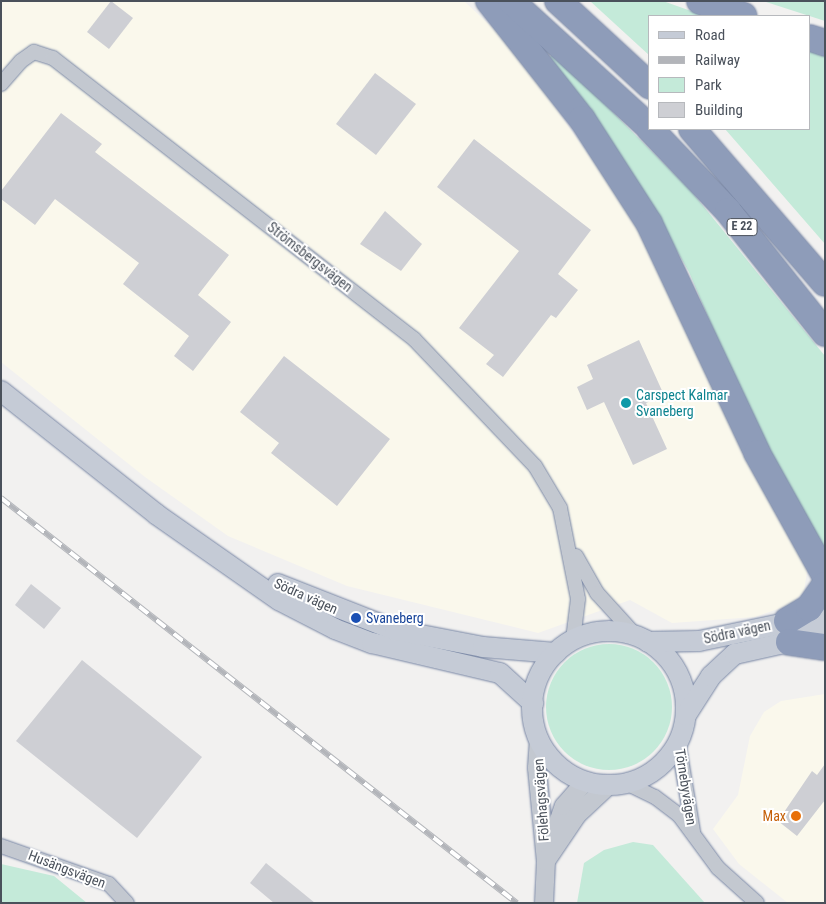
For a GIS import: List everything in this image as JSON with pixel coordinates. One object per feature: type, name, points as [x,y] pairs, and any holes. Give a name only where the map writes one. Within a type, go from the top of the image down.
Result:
[{"type":"highway","points":[[489,1],[582,119],[649,223],[757,453],[825,575]]},
{"type":"highway","name":"E 22","points":[[511,1],[648,126]]},
{"type":"highway","points":[[558,1],[648,84]]},
{"type":"highway","points":[[700,1],[741,15]]},
{"type":"highway","points":[[811,38],[825,43]]},
{"type":"highway","name":"E 22","points":[[652,130],[728,211],[825,333]]},
{"type":"highway","name":"E 22","points":[[693,130],[825,283]]},
{"type":"highway","points":[[825,585],[809,608],[788,631],[825,647]]},
{"type":"main road","name":"Södra vägen","points":[[1,391],[208,551],[279,600],[335,629],[417,654],[490,669],[508,678],[533,703]]},
{"type":"main road","name":"Södra vägen","points":[[208,551],[310,600],[388,628],[483,647],[556,653]]},
{"type":"main road","name":"Södra vägen","points":[[686,715],[711,676],[735,654],[825,615]]},
{"type":"main road","name":"Södra vägen","points":[[643,639],[699,641],[788,631],[825,624]]},
{"type":"main road","points":[[605,631],[643,639],[670,661],[680,678],[686,715],[678,741],[657,768],[618,784],[586,782],[559,766],[539,740],[533,703],[540,675],[556,653],[573,640],[605,631]]},
{"type":"street","name":"Strömsbergsvägen","points":[[1,84],[20,61],[34,52],[52,58],[414,338],[535,466],[560,508],[569,542],[578,599],[573,640]]},
{"type":"street","name":"Strömsbergsvägen","points":[[569,542],[597,593],[643,639]]},
{"type":"street","name":"Fölehagsvägen","points":[[539,740],[538,800],[546,861],[544,903]]},
{"type":"street","name":"Törnebyvägen","points":[[678,741],[693,832]]},
{"type":"street","name":"Fölehagsvägen","points":[[546,861],[564,806],[586,782]]},
{"type":"street","name":"Fölehagsvägen","points":[[546,861],[577,815],[618,784]]},
{"type":"street","name":"Törnebyvägen","points":[[618,784],[665,804],[693,832],[718,868],[756,903]]},
{"type":"street","name":"Husängsvägen","points":[[1,846],[109,884],[126,903]]},
{"type":"shaded area","name":"Svaneberg","points":[[1,1],[464,1],[513,47],[631,216],[690,324],[808,566],[804,591],[792,604],[755,617],[672,623],[630,600],[538,633],[347,586],[228,536],[145,477],[1,362]]},
{"type":"shaded area","points":[[825,694],[825,903],[788,903],[739,864],[713,829],[738,795],[750,736],[764,712],[781,701]]},
{"type":"green space","points":[[590,1],[663,1],[702,15],[648,15],[648,54]]},
{"type":"green space","points":[[763,1],[825,1],[825,21]]},
{"type":"green space","points":[[811,51],[825,56],[825,244],[726,130],[811,130]]},
{"type":"green space","points":[[554,53],[691,191],[825,356],[825,561],[741,395],[689,272],[641,188],[549,58]]},
{"type":"green space","points":[[609,644],[633,649],[653,663],[667,683],[672,707],[667,731],[653,751],[633,765],[609,770],[585,765],[565,751],[551,731],[546,707],[551,683],[565,663],[585,649]]},
{"type":"green space","points":[[633,842],[653,845],[705,903],[577,903],[584,863],[604,850]]},
{"type":"green space","points":[[1,864],[54,876],[87,903],[1,903]]},
{"type":"building","points":[[111,1],[133,18],[109,49],[87,32]]},
{"type":"building","points":[[375,73],[416,104],[376,155],[336,124]]},
{"type":"building","points":[[61,113],[102,144],[95,152],[229,255],[198,295],[231,322],[193,371],[174,356],[189,336],[123,284],[139,263],[55,199],[35,225],[1,199],[1,191]]},
{"type":"building","points":[[474,139],[591,230],[558,274],[578,290],[556,318],[551,315],[503,377],[486,364],[494,355],[459,328],[519,251],[437,187]]},
{"type":"building","points":[[385,211],[422,244],[401,271],[360,244]]},
{"type":"building","name":"Carspect Kalmar Svaneberg","points":[[639,340],[664,395],[646,403],[667,449],[633,465],[604,402],[587,410],[577,387],[593,379],[587,365]]},
{"type":"building","points":[[284,356],[390,439],[337,506],[271,453],[279,443],[240,412]]},
{"type":"building","points":[[31,584],[61,608],[44,629],[15,605]]},
{"type":"building","points":[[82,660],[202,757],[137,838],[16,741]]},
{"type":"building","points":[[825,764],[825,800],[797,836],[778,821],[812,771],[817,775]]},
{"type":"building","points":[[266,863],[315,903],[274,903],[250,883]]},
{"type":"railway","points":[[1,498],[517,903]]},
{"type":"place","name":"Carspect Kalmar Svaneberg","points":[[626,403]]},
{"type":"place","name":"Svaneberg","points":[[356,618]]},
{"type":"place","name":"Max","points":[[796,816]]}]
